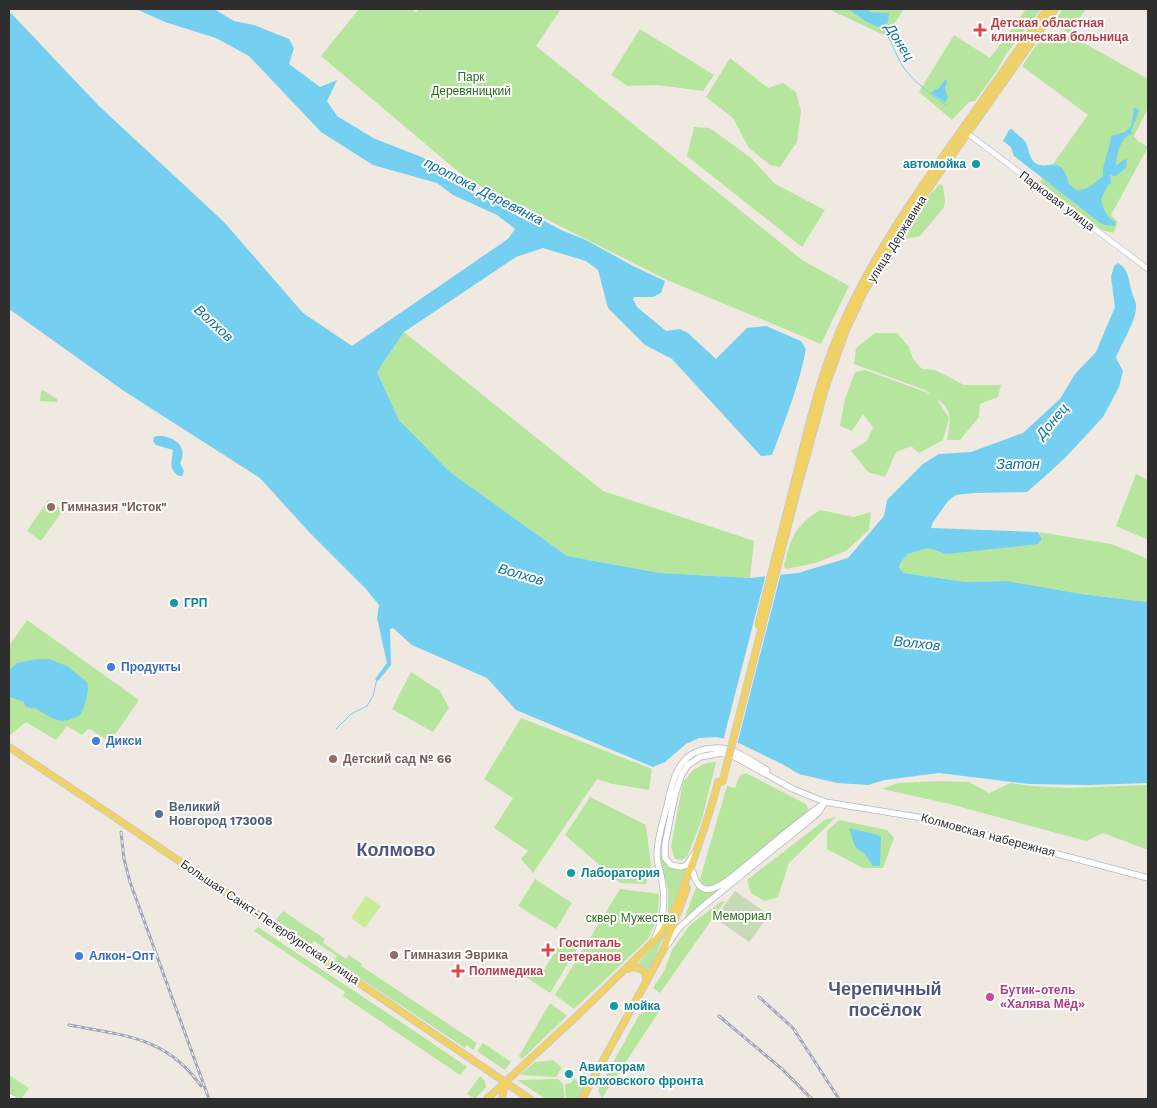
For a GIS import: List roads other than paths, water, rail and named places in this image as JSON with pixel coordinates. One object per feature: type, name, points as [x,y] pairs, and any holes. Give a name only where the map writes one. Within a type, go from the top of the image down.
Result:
[{"type":"main road","name":"улица Державина","points":[[720,782],[820,384],[844,320],[871,269],[1047,9]]},
{"type":"main road","name":"улица Державина","points":[[935,174],[967,133],[1055,9]]},
{"type":"main road","name":"Большая Санкт-Петербургская улица","points":[[9,747],[530,1099]]},
{"type":"main road","name":"Колмовская набережная","points":[[652,944],[659,930],[664,911],[665,895],[657,853],[660,836],[674,777],[689,756],[711,748],[732,750],[803,792],[825,802]]},
{"type":"main road","name":"Колмовская набережная","points":[[698,848],[687,865],[681,867],[671,865],[665,858],[665,844],[679,782],[688,765],[700,757],[714,753],[733,756],[793,789],[825,802],[923,818],[1148,878]]},
{"type":"main road","points":[[487,1099],[624,971],[652,944],[667,926],[698,848],[720,782]]},
{"type":"main road","points":[[585,1097],[664,949],[714,814],[720,782]]},
{"type":"main road","points":[[693,872],[694,878],[700,885],[707,890],[712,889],[729,879],[807,814],[825,802]]},
{"type":"main road","points":[[664,949],[686,921],[818,813],[825,802]]},
{"type":"main road","points":[[624,971],[634,967],[643,970],[646,977],[645,986]]},
{"type":"main road","points":[[502,1099],[505,1083]]},
{"type":"main road","points":[[9,1096],[14,1099]]},
{"type":"street","name":"Парковая улица","points":[[967,133],[1148,269]]},
{"type":"water","points":[[136,9],[214,9],[234,21],[254,25],[289,39],[294,48],[289,64],[320,87],[337,80],[327,101],[337,116],[373,138],[424,158],[467,188],[504,205],[530,213],[665,281],[661,293],[653,297],[634,297],[633,299],[637,307],[666,331],[680,329],[688,333],[716,359],[747,328],[766,326],[801,341],[806,349],[791,403],[772,455],[761,456],[672,359],[645,345],[608,308],[598,270],[586,261],[543,248],[516,257],[404,332],[377,372],[399,420],[450,472],[567,556],[660,573],[750,578],[798,573],[848,558],[884,516],[887,500],[923,464],[939,454],[971,452],[1023,433],[1060,399],[1075,374],[1096,352],[1115,307],[1111,277],[1114,266],[1118,263],[1122,266],[1128,274],[1136,308],[1131,326],[1116,358],[1123,371],[1119,387],[1103,417],[1065,458],[1027,492],[956,495],[948,501],[933,522],[931,528],[1038,532],[1042,539],[1038,544],[946,554],[928,548],[908,554],[899,567],[903,573],[966,582],[1007,581],[1081,594],[1148,602],[1148,783],[1089,785],[1029,784],[939,773],[885,780],[868,785],[837,783],[799,774],[741,744],[717,737],[699,738],[686,744],[665,762],[653,767],[516,710],[487,678],[412,645],[393,628],[390,629],[391,665],[378,681],[375,679],[387,663],[377,618],[379,605],[260,478],[124,391],[9,309],[9,11],[99,106],[224,222],[303,313],[352,346],[508,239],[515,229],[497,215],[453,195],[437,183],[373,165],[321,132],[249,56],[216,38],[165,22]]},
{"type":"water","points":[[851,9],[867,9],[870,12],[889,13],[888,23],[878,27],[865,21],[851,11]]},
{"type":"water","points":[[945,80],[947,81],[945,89],[948,97],[945,102],[931,92],[939,88]]},
{"type":"water","points":[[1134,108],[1139,111],[1131,131],[1133,133],[1128,135],[1122,143],[1116,162],[1116,166],[1127,159],[1126,168],[1115,176],[1110,175],[1111,183],[1101,199],[1105,212],[1115,222],[1115,226],[1099,222],[1014,156],[1011,147],[1003,141],[1009,130],[1012,129],[1026,143],[1034,162],[1039,165],[1058,165],[1066,174],[1069,184],[1077,190],[1084,189],[1103,176],[1111,136],[1125,132],[1131,126]]},
{"type":"water","points":[[154,437],[169,437],[181,447],[182,457],[180,463],[184,471],[182,476],[173,471],[173,450],[156,445],[153,441]]},
{"type":"water","points":[[49,659],[67,666],[87,682],[88,689],[84,708],[80,715],[73,719],[56,720],[33,707],[32,709],[25,706],[24,702],[10,697],[9,670],[17,663]]},
{"type":"water","points":[[849,828],[881,837],[880,866],[873,866],[864,853],[857,849]]},
{"type":"waterway","name":"Донец","points":[[881,27],[908,73],[946,105]]},
{"type":"waterway","points":[[336,729],[351,714],[367,706],[373,696],[377,679]]},
{"type":"railway","points":[[121,832],[124,859],[130,882],[209,1099]]},
{"type":"railway","points":[[759,997],[793,1028],[839,1099]]},
{"type":"railway","points":[[719,1016],[782,1069],[812,1099]]},
{"type":"railway","points":[[69,1025],[126,1036],[158,1048],[188,1069],[201,1086]]},
{"type":"place","name":"Детская областная клиническая больница","points":[[980,30]]},
{"type":"place","name":"автомойка","points":[[976,164]]},
{"type":"place","name":"Гимназия \"Исток\"","points":[[51,507]]},
{"type":"place","name":"ГРП","points":[[174,603]]},
{"type":"place","name":"Продукты","points":[[111,667]]},
{"type":"place","name":"Дикси","points":[[96,741]]},
{"type":"place","name":"Детский сад № 66","points":[[333,759]]},
{"type":"place","name":"Великий Новгород 173008","points":[[159,814]]},
{"type":"place","name":"Лаборатория","points":[[571,873]]},
{"type":"place","name":"Госпиталь ветеранов","points":[[548,950]]},
{"type":"place","name":"Гимназия Эврика","points":[[394,955]]},
{"type":"place","name":"Алкон-Опт","points":[[79,956]]},
{"type":"place","name":"Полимедика","points":[[458,971]]},
{"type":"place","name":"Бутик-отель «Халява Мёд»","points":[[990,997]]},
{"type":"place","name":"мойка","points":[[614,1006]]},
{"type":"place","name":"Авиаторам Волховского фронта","points":[[569,1074]]},
{"type":"district","name":"Колмово","points":[[396,850]]},
{"type":"district","name":"Черепичный посёлок","points":[[885,1000]]},
{"type":"park label","name":"Парк Деревяницкий","points":[[471,84]]},
{"type":"park label","name":"Мемориал","points":[[742,916]]},
{"type":"park label","name":"сквер Мужества","points":[[631,918]]},
{"type":"water label","name":"протока Деревянка","points":[[484,191]]},
{"type":"water label","name":"Волхов","points":[[214,323]]},
{"type":"water label","name":"Затон","points":[[1018,464]]},
{"type":"water label","name":"Волхов","points":[[521,574]]},
{"type":"water label","name":"Волхов","points":[[917,643]]}]
